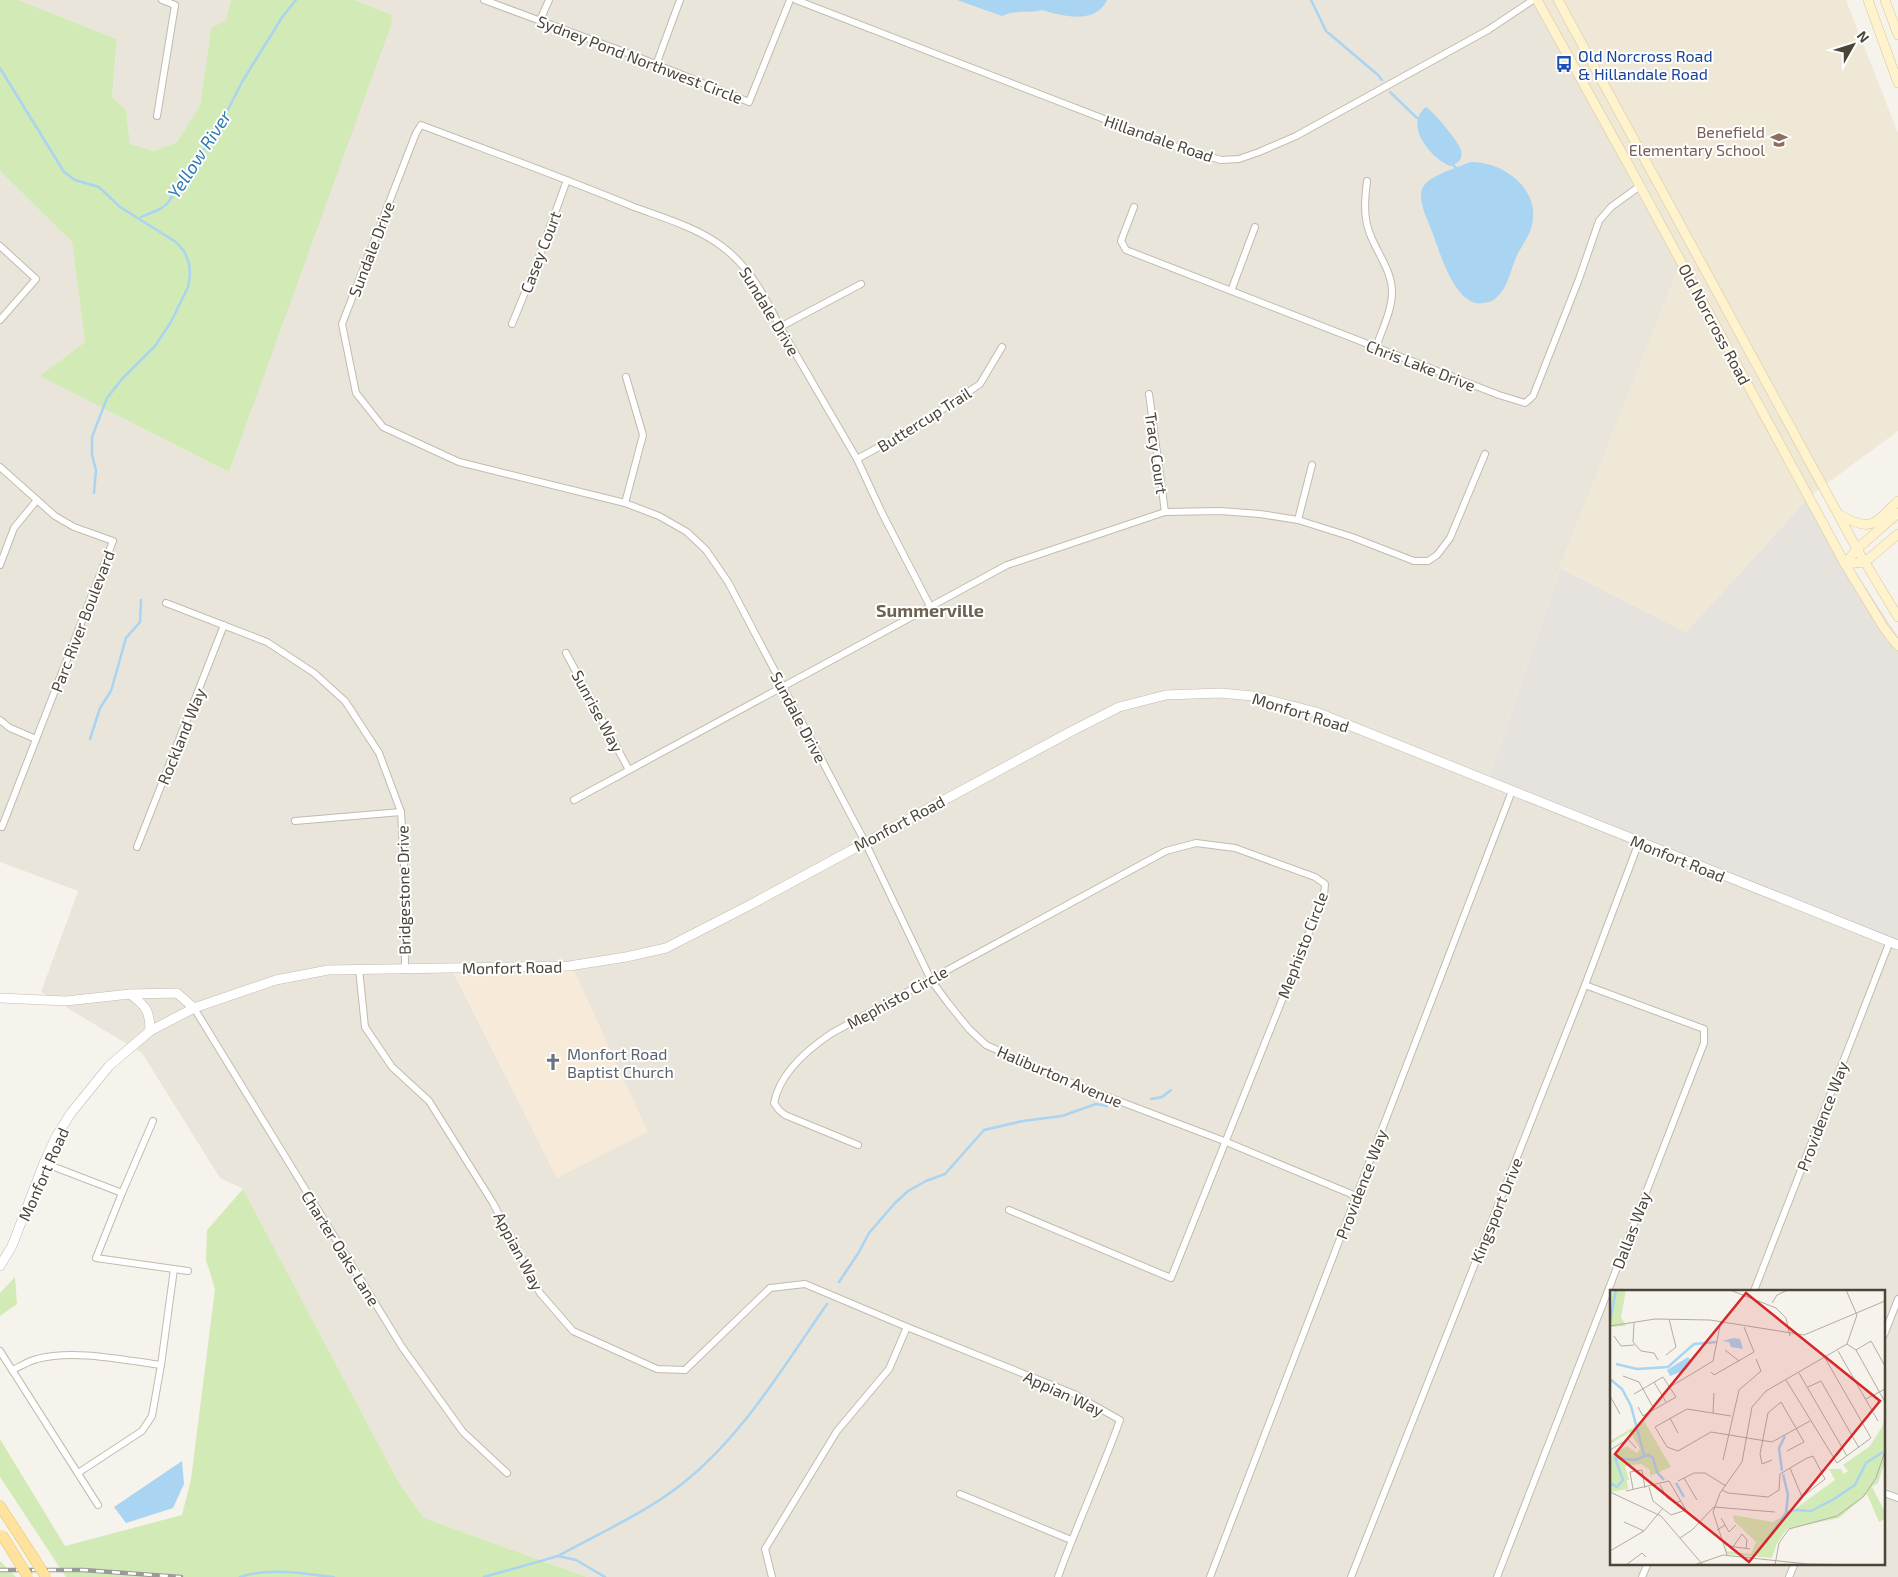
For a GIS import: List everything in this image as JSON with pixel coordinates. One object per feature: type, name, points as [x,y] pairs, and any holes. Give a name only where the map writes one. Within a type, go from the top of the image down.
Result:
[{"type":"main road","name":"Old Norcross Road","points":[[1538,0],[1846,564],[1884,628],[1898,646]]},
{"type":"main road","name":"Old Norcross Road","points":[[1558,0],[1838,514],[1898,617]]},
{"type":"main road","points":[[1868,0],[1898,83]]},
{"type":"main road","points":[[1885,0],[1898,35]]},
{"type":"main road","points":[[1838,514],[1862,526],[1870,525],[1875,523],[1898,501]]},
{"type":"main road","points":[[1846,564],[1857,548],[1898,513]]},
{"type":"main road","points":[[1846,564],[1865,562],[1898,534]]},
{"type":"main road","points":[[0,1506],[46,1577]]},
{"type":"main road","points":[[1,1534],[28,1577]]},
{"type":"street","points":[[156,116],[175,5],[162,0]]},
{"type":"street","name":"Sydney Pond Northwest Circle","points":[[484,0],[656,64],[749,102],[790,0]]},
{"type":"street","points":[[540,20],[549,0]]},
{"type":"street","points":[[656,64],[680,0]]},
{"type":"street","name":"Hillandale Road","points":[[796,0],[1174,146],[1221,160],[1239,159],[1296,136],[1488,30],[1533,0]]},
{"type":"street","name":"Sundale Drive","points":[[864,842],[728,582],[706,550],[687,532],[659,516],[625,503],[459,462],[383,427],[356,393],[342,324],[416,133],[421,126],[567,180],[702,234],[722,246],[741,263],[754,279],[770,305],[780,327],[857,459],[882,513],[930,606]]},
{"type":"street","name":"Casey Court","points":[[512,324],[535,268],[567,180]]},
{"type":"street","points":[[1367,181],[1365,197],[1369,234],[1389,275],[1392,292],[1376,347]]},
{"type":"street","name":"Chris Lake Drive","points":[[1134,207],[1122,241],[1126,250],[1499,395],[1525,403],[1533,396],[1579,279],[1599,221],[1611,207],[1640,186]]},
{"type":"street","points":[[1231,291],[1255,227]]},
{"type":"street","points":[[0,246],[36,279],[0,320]]},
{"type":"street","points":[[780,327],[861,284]]},
{"type":"street","name":"Buttercup Trail","points":[[857,459],[921,424],[980,384],[1002,347]]},
{"type":"street","points":[[625,503],[643,435],[626,377]]},
{"type":"street","name":"Tracy Court","points":[[1149,394],[1165,512]]},
{"type":"street","points":[[574,800],[1006,565],[1165,512],[1220,511],[1260,514],[1298,520],[1352,537],[1414,561],[1428,561],[1437,555],[1450,538],[1485,454]]},
{"type":"street","points":[[1298,520],[1312,465]]},
{"type":"street","name":"Parc River Boulevard","points":[[0,467],[56,516],[74,527],[113,541],[2,827],[0,826]]},
{"type":"street","points":[[0,565],[14,528],[36,500]]},
{"type":"street","name":"Bridgestone Drive","points":[[166,603],[266,642],[314,673],[345,702],[379,753],[401,812],[404,864],[405,970]]},
{"type":"street","name":"Rockland Way","points":[[137,846],[224,625]]},
{"type":"street","name":"Sunrise Way","points":[[566,653],[629,770]]},
{"type":"street","name":"Monfort Road","points":[[0,1266],[12,1246],[44,1163],[57,1135],[87,1092],[109,1066],[150,1031],[194,1008],[276,980],[328,970],[569,966],[626,957],[666,948],[1119,707],[1166,695],[1220,693],[1253,696],[1316,712],[1894,943]]},
{"type":"street","points":[[0,720],[10,728],[36,739]]},
{"type":"street","name":"Providence Way","points":[[1210,1577],[1512,791]]},
{"type":"street","points":[[295,821],[401,812]]},
{"type":"street","name":"Haliburton Avenue","points":[[864,842],[931,980],[969,1029],[986,1045],[1069,1082],[1224,1141],[1356,1196]]},
{"type":"street","name":"Kingsport Drive","points":[[1351,1577],[1585,985],[1639,842]]},
{"type":"street","name":"Mephisto Circle","points":[[858,1145],[785,1115],[774,1103],[788,1073],[813,1045],[832,1033],[1166,851],[1196,843],[1235,848],[1315,877],[1325,884],[1324,895],[1224,1141],[1171,1278],[1009,1210]]},
{"type":"street","name":"Providence Way","points":[[1754,1290],[1894,943]]},
{"type":"street","name":"Appian Way","points":[[359,970],[365,1027],[392,1067],[429,1101],[493,1203],[540,1293],[574,1331],[657,1369],[685,1370],[770,1288],[805,1284],[1074,1394],[1120,1420],[1058,1577]]},
{"type":"street","name":"Dallas Way","points":[[1497,1577],[1704,1043],[1704,1029],[1585,985]]},
{"type":"street","points":[[0,998],[66,1001],[130,994],[177,993],[194,1008]]},
{"type":"street","points":[[130,994],[143,1004],[150,1017],[150,1031]]},
{"type":"street","name":"Charter Oaks Lane","points":[[194,1008],[402,1347],[463,1432],[507,1474]]},
{"type":"street","points":[[153,1121],[96,1258],[188,1271]]},
{"type":"street","points":[[44,1163],[122,1193]]},
{"type":"street","points":[[78,1474],[142,1431],[152,1416],[174,1269]]},
{"type":"street","points":[[1886,1330],[1898,1300]]},
{"type":"street","points":[[772,1577],[765,1549],[837,1431],[889,1369],[907,1327]]},
{"type":"street","points":[[0,1351],[98,1505]]},
{"type":"street","points":[[12,1370],[36,1359],[82,1355],[161,1365]]},
{"type":"street","points":[[960,1494],[1071,1540]]},
{"type":"street","points":[[1886,1494],[1898,1498]]},
{"type":"street","points":[[1642,1577],[1648,1564]]},
{"type":"street","points":[[1789,1577],[1795,1564]]},
{"type":"shaded area","points":[[18,0],[231,0],[226,20],[211,28],[200,105],[177,142],[154,151],[130,144],[126,110],[112,97],[117,39]]},
{"type":"shaded area","points":[[355,0],[1540,0],[1681,262],[1559,570],[1486,786],[1898,945],[1898,1577],[587,1577],[424,1518],[399,1483],[243,1189],[220,1178],[142,1053],[41,992],[78,891],[0,862],[0,171],[72,242],[85,342],[41,376],[229,472],[392,15]],"holes":[[[516,972],[557,1178],[454,973]]]},
{"type":"shaded area","points":[[1540,0],[1846,0],[1898,133],[1898,431],[1810,496],[1686,632],[1560,568],[1681,262]]},
{"type":"shaded area","points":[[1810,496],[1836,542],[1898,637],[1898,945],[1486,786],[1560,568],[1686,632]]},
{"type":"shaded area","points":[[573,968],[648,1132],[557,1178],[454,972],[516,972]]},
{"type":"green space","points":[[0,0],[18,0],[117,39],[112,97],[126,110],[130,144],[154,151],[177,142],[200,105],[211,28],[226,20],[231,0],[355,0],[392,15],[391,25],[229,472],[40,376],[85,342],[72,242],[0,171]]},
{"type":"green space","points":[[243,1189],[399,1483],[424,1518],[587,1577],[66,1577],[0,1477],[0,1439],[65,1546],[182,1515],[191,1479],[215,1289],[206,1260],[207,1230]]},
{"type":"green space","points":[[15,1277],[17,1304],[0,1316],[0,1293]]},
{"type":"green space","points":[[0,1561],[16,1577],[0,1577]]},
{"type":"water","points":[[957,0],[1107,0],[1102,8],[1095,13],[1078,17],[1042,10],[1002,16]]},
{"type":"water","points":[[1426,107],[1454,138],[1461,149],[1461,159],[1455,164],[1450,166],[1443,162],[1428,149],[1422,140],[1417,123],[1420,114]]},
{"type":"water","points":[[1470,162],[1493,166],[1514,177],[1529,195],[1532,206],[1531,230],[1517,254],[1506,284],[1496,298],[1484,303],[1474,303],[1457,289],[1445,266],[1426,217],[1421,198],[1423,187],[1431,179]]},
{"type":"water","points":[[182,1461],[184,1484],[173,1508],[126,1523],[114,1507]]},
{"type":"waterway","name":"Yellow River","points":[[141,217],[167,204],[219,127],[242,82],[283,16],[296,0]]},
{"type":"waterway","points":[[1311,0],[1326,31],[1382,80]]},
{"type":"waterway","points":[[0,68],[64,172],[75,180],[99,187],[120,207],[176,242],[184,251],[189,263],[188,287],[171,322],[155,346],[122,379],[107,398],[92,437],[92,455],[96,470],[94,493]]},
{"type":"waterway","points":[[1390,92],[1417,118]]},
{"type":"waterway","points":[[1453,165],[1456,168]]},
{"type":"waterway","points":[[90,739],[100,708],[111,691],[126,638],[140,622],[141,600]]},
{"type":"waterway","points":[[1151,1099],[1162,1097],[1171,1090]]},
{"type":"waterway","points":[[839,1282],[869,1233],[895,1203],[908,1191],[926,1181],[945,1174],[984,1130],[1023,1121],[1062,1116],[1096,1104],[1107,1106]]},
{"type":"waterway","points":[[558,1556],[653,1504],[682,1484],[704,1465],[743,1423],[761,1400],[827,1304]]},
{"type":"waterway","points":[[484,1577],[558,1556],[576,1560],[605,1577]]},
{"type":"waterway","points":[[240,1577],[263,1572],[299,1573],[334,1577]]},
{"type":"railway","points":[[0,1570],[83,1570],[181,1577]]},
{"type":"place","name":"Old Norcross Road & Hillandale Road","points":[[1564,64]]},
{"type":"place","name":"Benefield Elementary School","points":[[1779,140]]},
{"type":"place","name":"Monfort Road Baptist Church","points":[[553,1062]]},
{"type":"district","name":"Summerville","points":[[930,610]]}]
